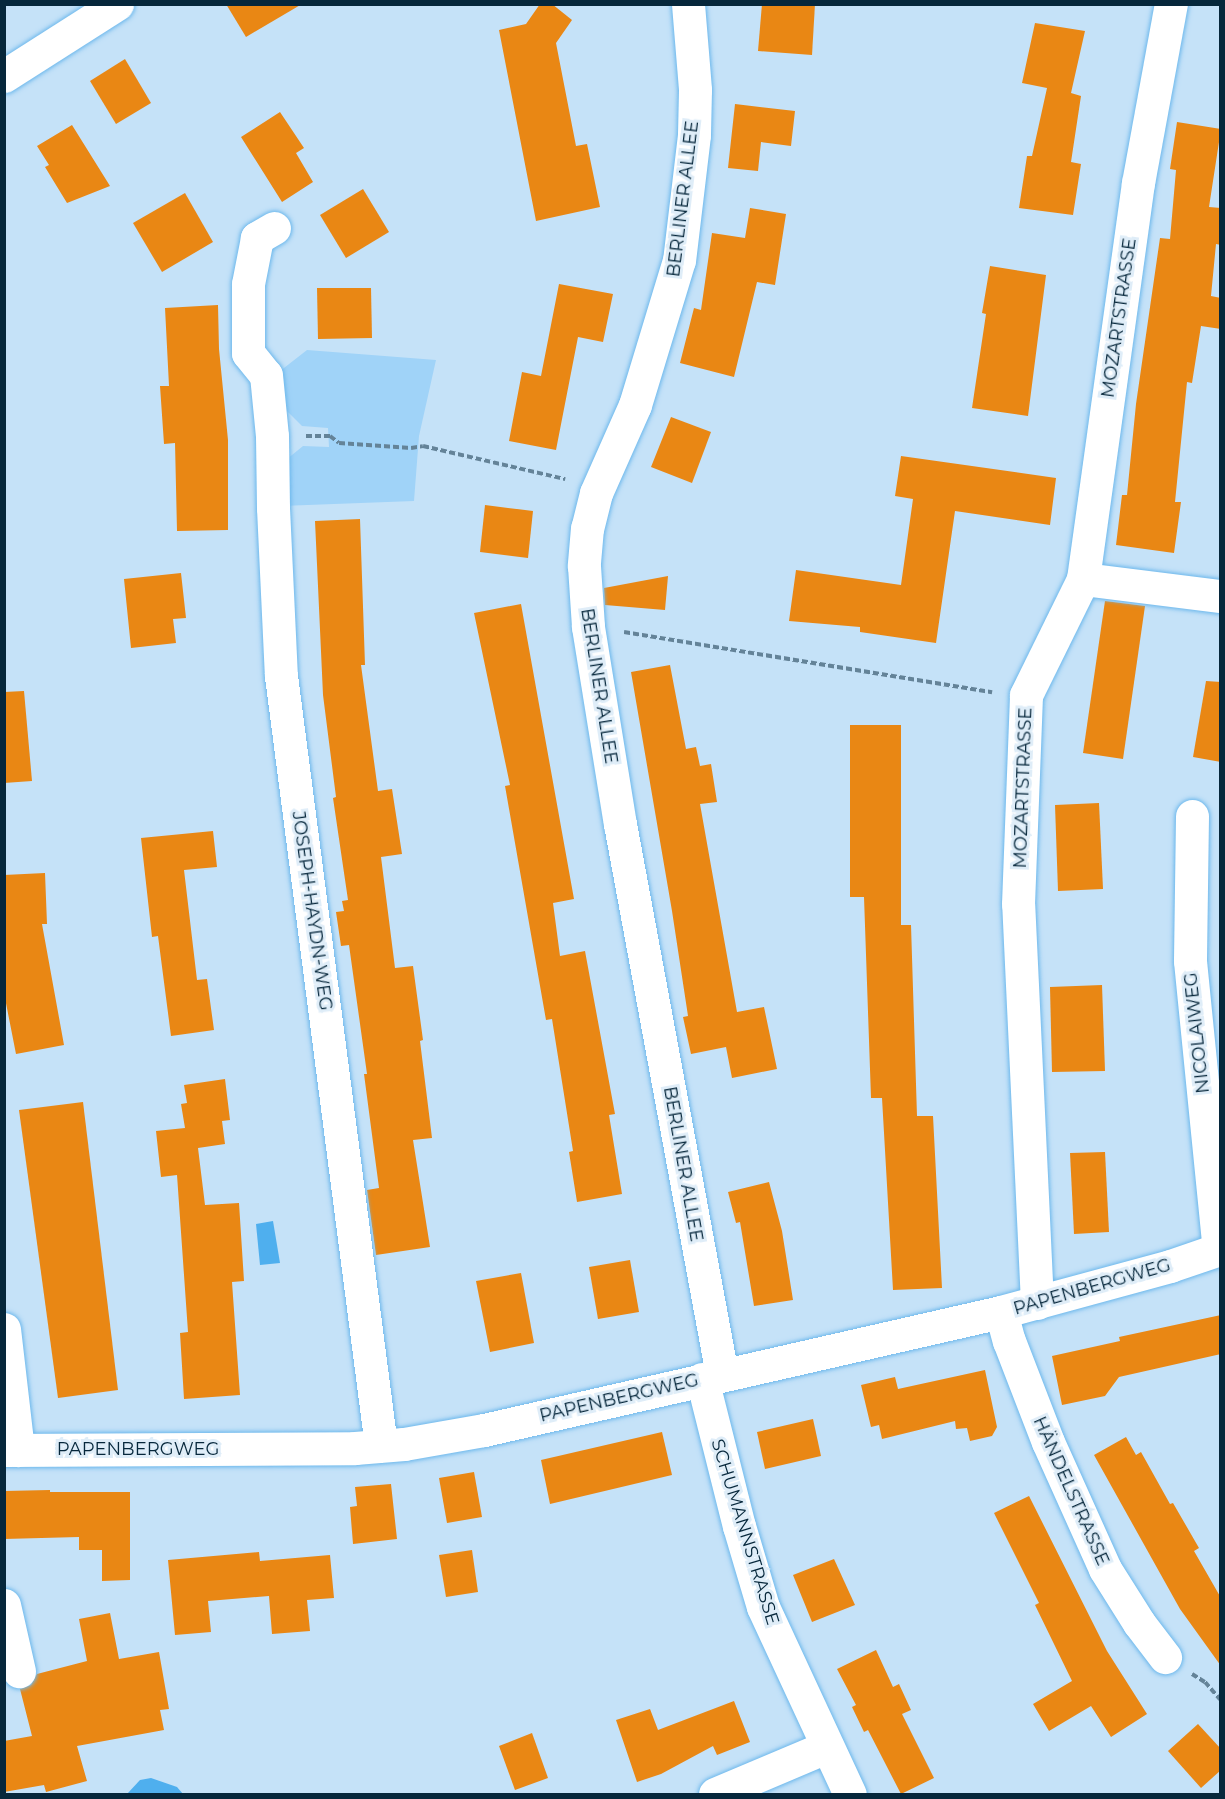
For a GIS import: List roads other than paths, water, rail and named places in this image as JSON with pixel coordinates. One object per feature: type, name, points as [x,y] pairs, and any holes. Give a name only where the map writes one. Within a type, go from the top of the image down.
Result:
[{"type":"street","points":[[4,76],[117,4]]},
{"type":"street","name":"BERLINER ALLEE","points":[[688,4],[695,90],[694,135],[679,260],[635,405],[596,493],[587,528],[584,567],[588,627],[712,1377]]},
{"type":"street","name":"MOZARTSTRASSE","points":[[1037,1303],[1018,904],[1026,695],[1083,579],[1138,183],[1172,4]]},
{"type":"street","name":"JOSEPH-HAYDN-WEG","points":[[274,228],[257,238],[248,284],[248,353],[266,375],[272,436],[281,676],[381,1446]]},
{"type":"street","points":[[1083,579],[1221,596]]},
{"type":"street","name":"NICOLAIWEG","points":[[1192,816],[1190,961],[1220,1249]]},
{"type":"street","name":"PAPENBERGWEG","points":[[11,1450],[381,1446],[484,1430],[1001,1312],[1220,1249]]},
{"type":"street","name":"HÄNDELSTRASSE","points":[[1001,1312],[1009,1341],[1048,1442],[1105,1569],[1139,1623],[1165,1658]]},
{"type":"street","points":[[4,1329],[11,1450]]},
{"type":"street","name":"SCHUMANNSTRASSE","points":[[712,1377],[739,1526],[763,1607],[826,1747],[850,1794]]},
{"type":"street","points":[[4,1605],[19,1671]]},
{"type":"street","points":[[715,1794],[826,1747]]}]
